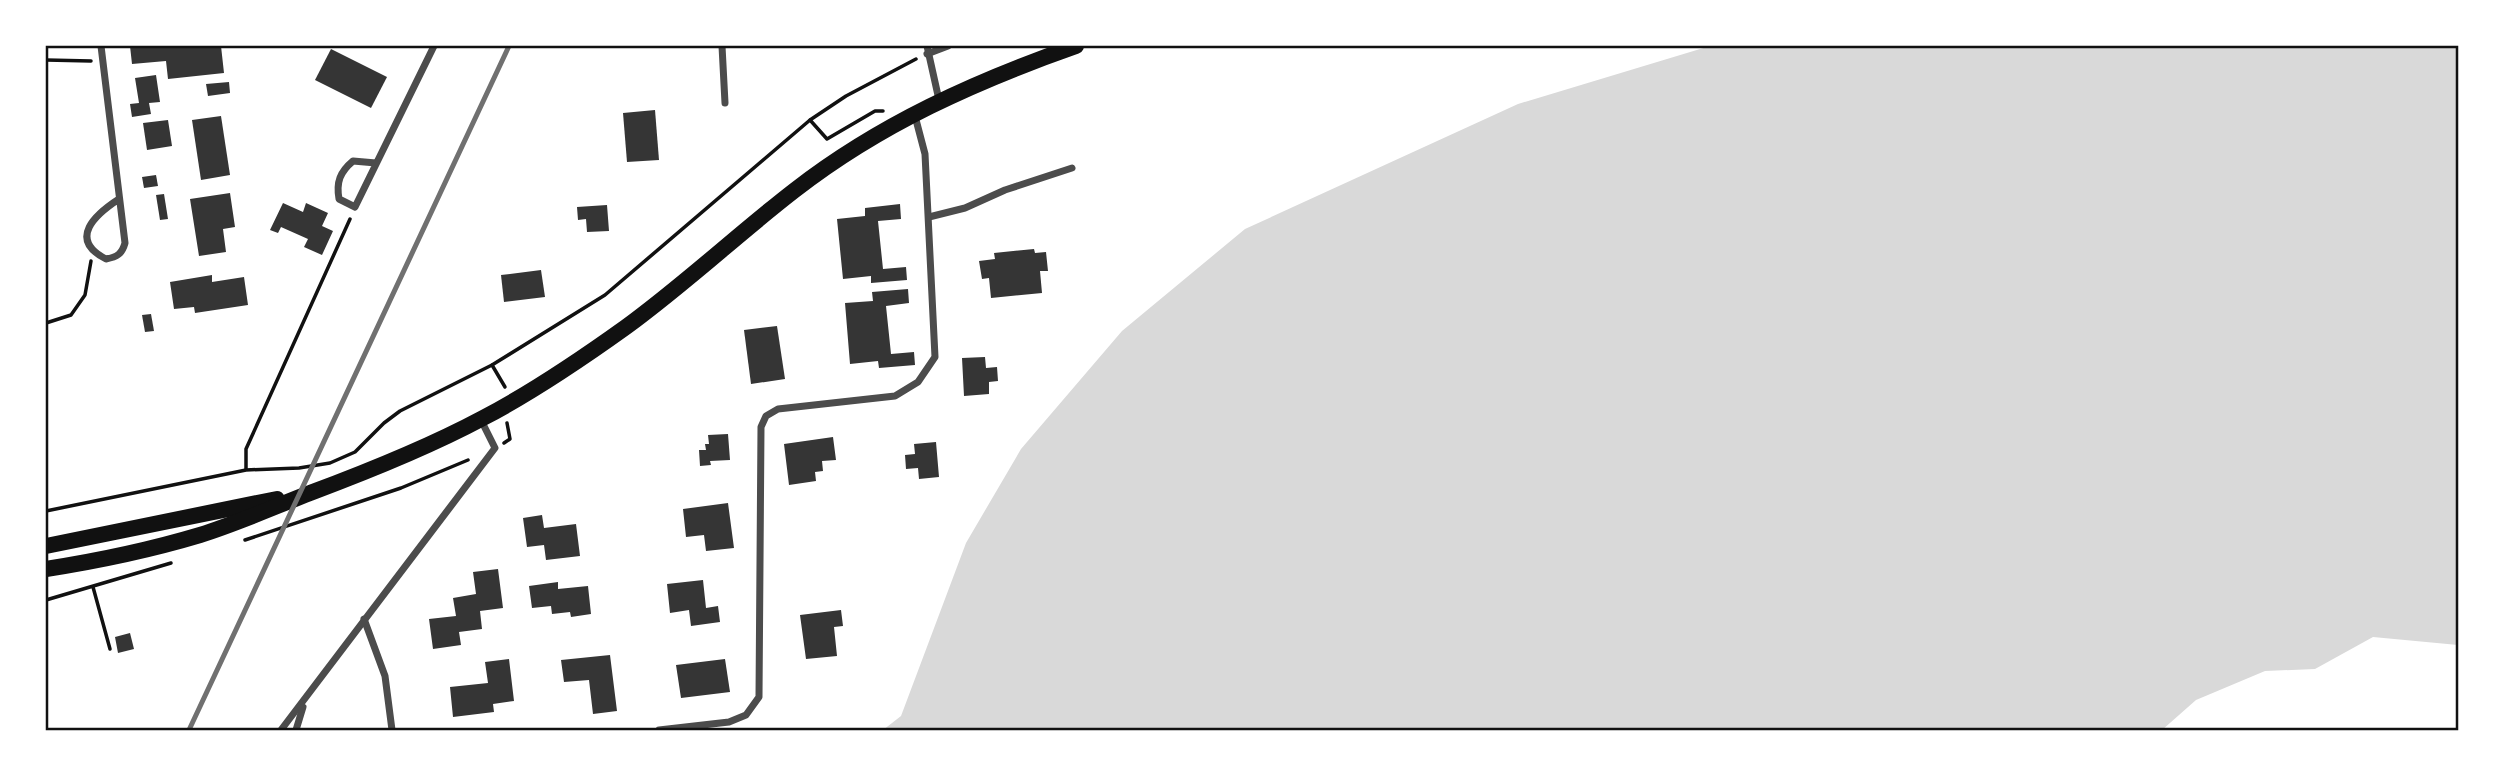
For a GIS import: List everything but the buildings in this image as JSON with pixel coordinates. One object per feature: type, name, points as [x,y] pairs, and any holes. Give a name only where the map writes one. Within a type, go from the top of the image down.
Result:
[{"type":"main road","points":[[46,569],[198,535],[365,474],[481,419],[557,374],[629,325],[797,188],[866,140],[939,100],[1076,46]]},
{"type":"main road","points":[[46,546],[133,530],[199,513],[311,493]]},
{"type":"street","points":[[101,46],[125,243],[122,251],[115,257],[106,259],[90,247],[89,226],[97,214],[119,199]]},
{"type":"street","points":[[376,163],[352,162],[342,171],[337,187],[339,199],[355,208],[434,46]]},
{"type":"street","points":[[722,46],[725,103]]},
{"type":"street","points":[[939,100],[927,50],[948,46]]},
{"type":"street","points":[[659,730],[729,722],[746,715],[759,697],[761,427],[766,416],[778,410],[895,396],[918,382],[935,357],[925,154],[915,113]]},
{"type":"street","points":[[929,218],[965,208],[1005,190],[1072,167]]},
{"type":"street","points":[[296,730],[312,687],[495,448],[481,419]]},
{"type":"street","points":[[364,620],[385,676],[392,730]]},
{"type":"street","points":[[281,730],[304,703]]},
{"type":"path","points":[[46,511],[246,470],[299,468],[330,463],[355,452],[400,411],[492,365],[605,295],[810,120],[846,96],[927,50]]},
{"type":"path","points":[[46,60],[103,62]]},
{"type":"path","points":[[810,120],[827,139],[875,111],[889,111]]},
{"type":"path","points":[[246,470],[246,449],[355,208]]},
{"type":"path","points":[[46,323],[71,315],[85,295],[94,252]]},
{"type":"path","points":[[492,365],[505,387]]},
{"type":"path","points":[[93,586],[110,649]]},
{"type":"shaded area","points":[[1710,46],[2458,46],[2458,645],[2373,637],[2315,669],[2265,671],[2196,700],[2162,730],[883,730],[901,716],[966,543],[1021,449],[1122,331],[1245,229],[1518,104]]},
{"type":"railway","points":[[189,730],[509,46]]}]
